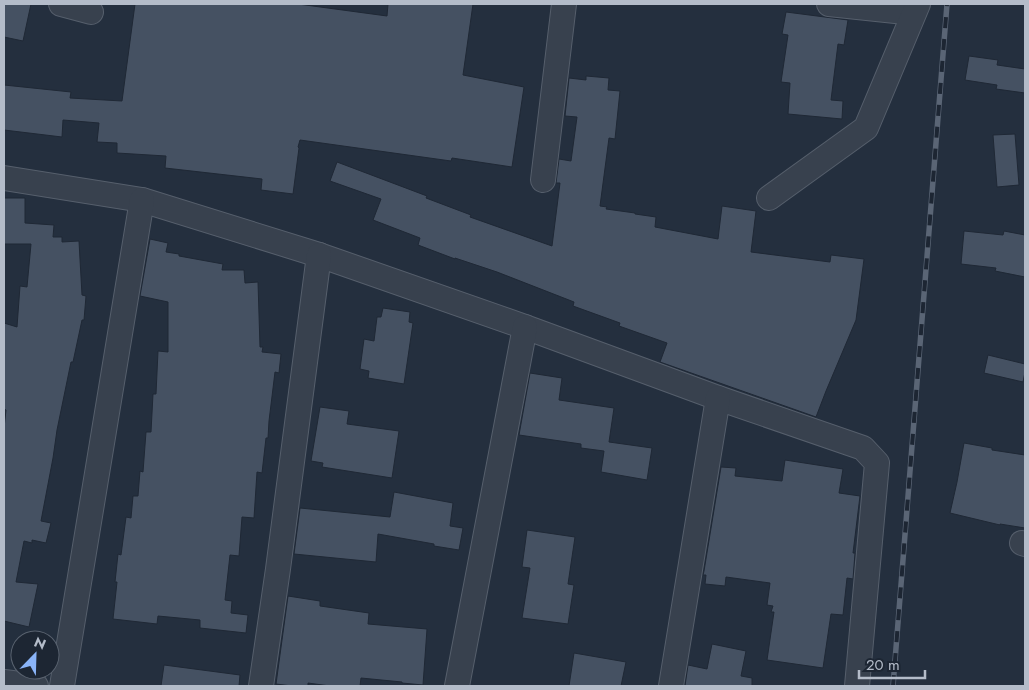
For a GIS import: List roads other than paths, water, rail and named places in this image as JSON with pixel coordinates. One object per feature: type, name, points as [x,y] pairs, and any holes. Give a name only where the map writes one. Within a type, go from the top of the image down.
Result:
[{"type":"street","points":[[61,4],[91,12]]},
{"type":"street","points":[[543,180],[564,4]]},
{"type":"street","points":[[829,4],[904,12],[917,4]]},
{"type":"street","points":[[769,198],[866,128],[917,4]]},
{"type":"street","points":[[4,178],[142,200],[319,255],[863,448],[877,463],[857,686]]},
{"type":"street","points":[[62,686],[142,200]]},
{"type":"street","points":[[261,686],[319,255]]},
{"type":"street","points":[[457,686],[525,327]]},
{"type":"street","points":[[671,686],[718,398]]},
{"type":"street","points":[[4,682],[36,686]]},
{"type":"railway","points":[[893,686],[947,4]]}]
